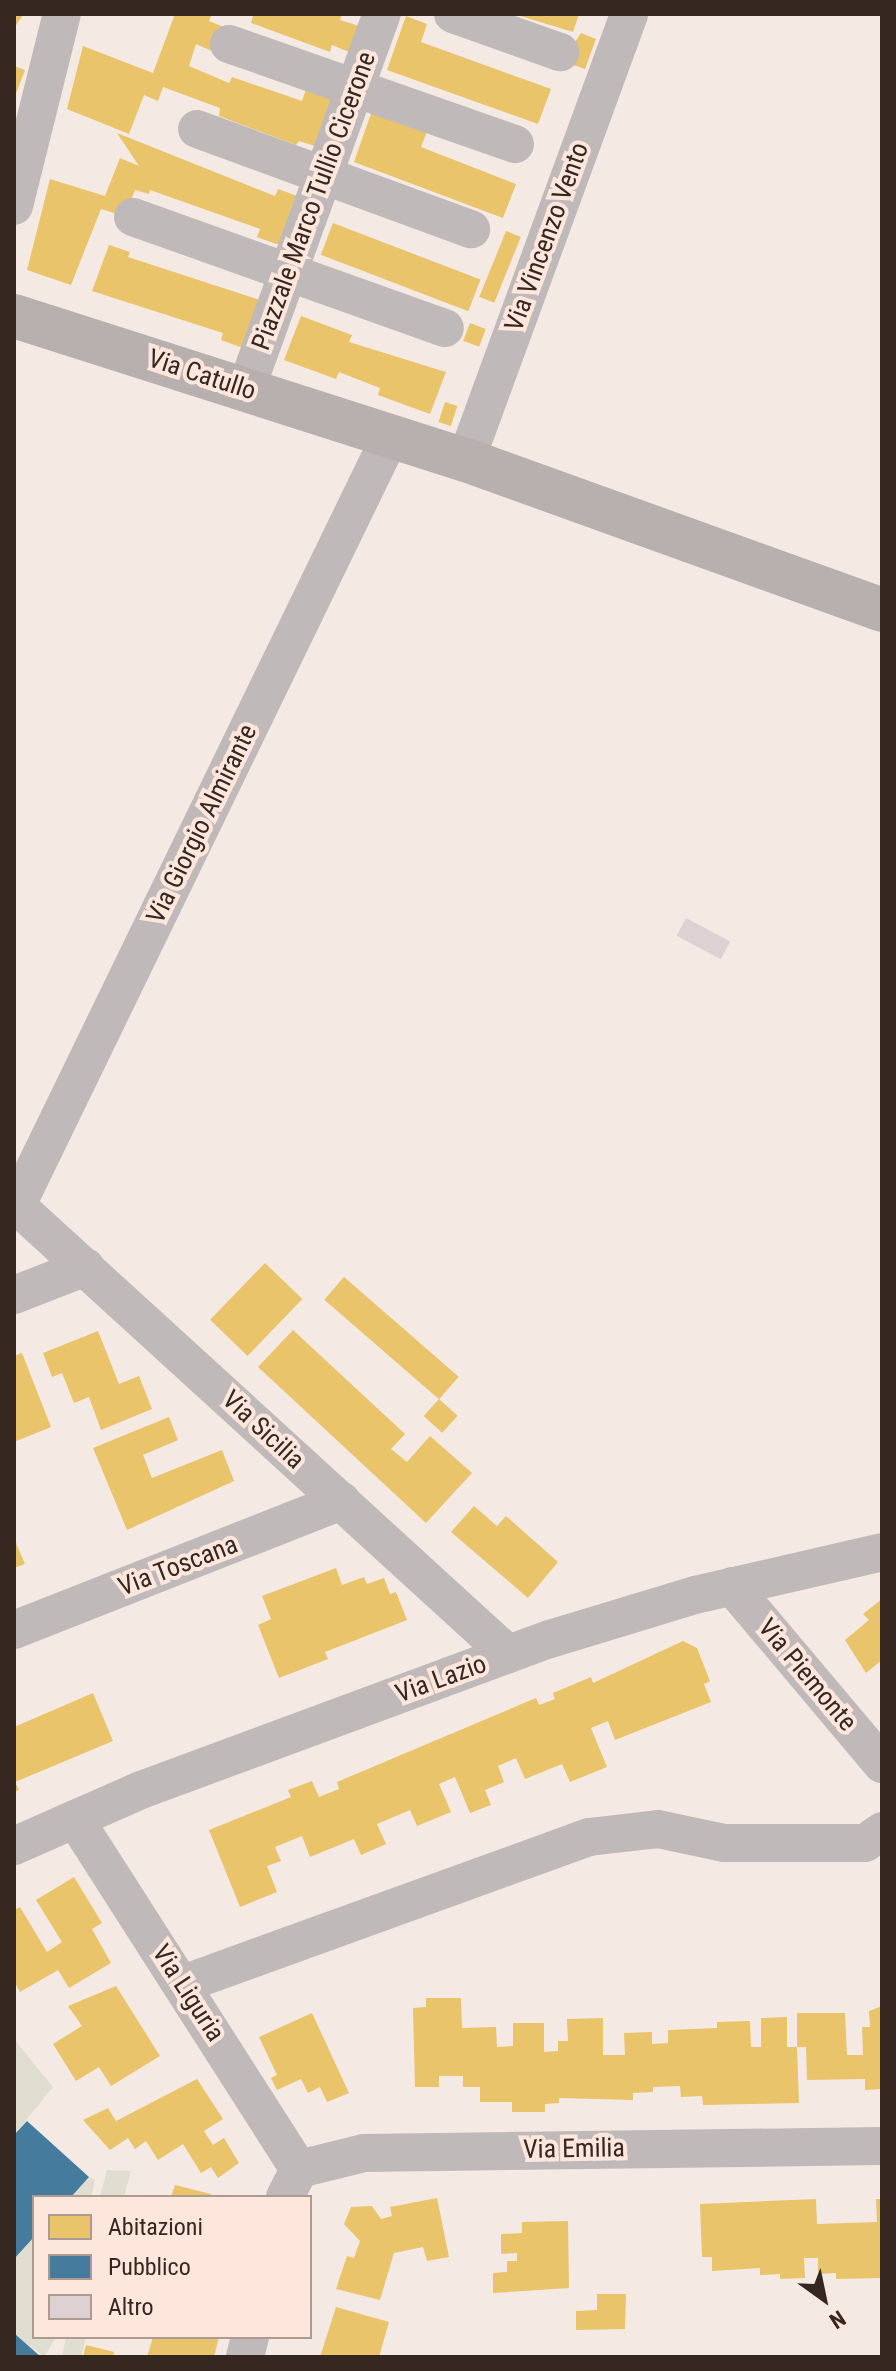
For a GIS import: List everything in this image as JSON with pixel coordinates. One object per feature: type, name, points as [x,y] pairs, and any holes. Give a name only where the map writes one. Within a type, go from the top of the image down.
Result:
[{"type":"street","points":[[14,206],[62,14]]},
{"type":"street","name":"Piazzale Marco Tullio Cicerone","points":[[246,389],[382,14]]},
{"type":"street","points":[[453,14],[560,52]]},
{"type":"street","name":"Via Vincenzo Vento","points":[[466,460],[629,14]]},
{"type":"street","points":[[229,44],[515,144]]},
{"type":"street","points":[[197,129],[471,229]]},
{"type":"street","points":[[133,217],[445,328]]},
{"type":"street","name":"Via Catullo","points":[[14,316],[466,460],[882,610]]},
{"type":"street","name":"Via Giorgio Almirante","points":[[16,1209],[390,437]]},
{"type":"street","name":"Via Sicilia","points":[[16,1209],[86,1267],[508,1654]]},
{"type":"street","points":[[14,1295],[86,1267]]},
{"type":"street","name":"Via Toscana","points":[[14,1630],[341,1501]]},
{"type":"street","name":"Via Lazio","points":[[14,1846],[75,1819],[508,1654],[732,1586],[882,1552]]},
{"type":"street","name":"Via Piemonte","points":[[732,1586],[882,1764]]},
{"type":"street","name":"Via Liguria","points":[[75,1819],[183,1984],[292,2183]]},
{"type":"street","points":[[183,1984],[589,1837],[658,1829],[724,1843],[865,1843],[882,1831]]},
{"type":"street","name":"Via Emilia","points":[[292,2183],[364,2153],[882,2146]]},
{"type":"shaded area","points":[[14,2039],[53,2087],[14,2135]]},
{"type":"shaded area","points":[[107,2170],[131,2171],[125,2195],[101,2195]]},
{"type":"shaded area","points":[[89,2177],[95,2180],[91,2195],[73,2195]]},
{"type":"shaded area","points":[[32,2239],[32,2339],[55,2339],[44,2357],[14,2333],[14,2259]]},
{"type":"shaded area","points":[[66,2339],[86,2339],[81,2357],[62,2357]]},
{"type":"building: Abitazioni","points":[[14,14],[24,14],[14,28]]},
{"type":"building: Abitazioni","points":[[175,14],[212,14],[209,21],[224,27],[214,52],[196,44],[189,66],[229,83],[232,77],[302,101],[308,84],[334,94],[315,146],[299,141],[296,145],[219,116],[220,108],[163,87],[158,101],[144,95],[129,134],[67,109],[83,46],[153,73]]},
{"type":"building: Abitazioni","points":[[248,14],[342,14],[340,20],[359,26],[349,52],[332,45],[330,52],[251,23],[253,16]]},
{"type":"building: Abitazioni","points":[[514,14],[579,14],[573,32]]},
{"type":"building: Abitazioni","points":[[406,16],[427,24],[421,42],[551,89],[538,124],[387,70]]},
{"type":"building: Abitazioni","points":[[581,33],[596,39],[585,69],[562,61]]},
{"type":"building: Abitazioni","points":[[14,66],[25,70],[14,99]]},
{"type":"building: Abitazioni","points":[[373,108],[428,129],[421,147],[516,184],[503,218],[354,162]]},
{"type":"building: Abitazioni","points":[[117,133],[275,196],[278,189],[297,196],[279,245],[257,237],[260,229],[150,190],[149,194],[135,190],[124,216],[101,209],[71,285],[27,270],[50,179],[105,196],[120,158],[139,166]]},
{"type":"building: Abitazioni","points":[[333,223],[481,280],[468,311],[321,255]]},
{"type":"building: Abitazioni","points":[[506,231],[521,237],[494,303],[479,297]]},
{"type":"building: Abitazioni","points":[[109,245],[130,252],[128,257],[260,300],[243,348],[221,340],[223,333],[92,291]]},
{"type":"building: Abitazioni","points":[[301,316],[352,335],[349,342],[446,372],[430,414],[378,395],[380,388],[339,372],[336,379],[284,360]]},
{"type":"building: Abitazioni","points":[[470,323],[486,329],[479,347],[463,341]]},
{"type":"building: Abitazioni","points":[[445,402],[457,406],[451,426],[439,422]]},
{"type":"building: Abitazioni","points":[[265,1263],[302,1299],[248,1356],[210,1320]]},
{"type":"building: Abitazioni","points":[[344,1277],[459,1377],[439,1399],[324,1300]]},
{"type":"building: Abitazioni","points":[[293,1330],[405,1434],[391,1449],[407,1462],[430,1436],[472,1473],[426,1523],[258,1367]]},
{"type":"building: Abitazioni","points":[[98,1331],[119,1384],[139,1376],[152,1409],[101,1430],[89,1397],[74,1403],[62,1373],[52,1377],[43,1353]]},
{"type":"building: Abitazioni","points":[[22,1353],[51,1427],[14,1442],[14,1356]]},
{"type":"building: Abitazioni","points":[[439,1399],[458,1416],[442,1433],[424,1416]]},
{"type":"building: Abitazioni","points":[[169,1417],[178,1440],[143,1455],[152,1478],[222,1450],[234,1481],[127,1530],[93,1448]]},
{"type":"building: Abitazioni","points":[[474,1506],[497,1526],[506,1516],[558,1562],[528,1598],[451,1532]]},
{"type":"building: Abitazioni","points":[[14,1538],[25,1564],[14,1568]]},
{"type":"building: Abitazioni","points":[[336,1568],[342,1585],[364,1577],[367,1584],[384,1578],[390,1594],[396,1592],[407,1620],[325,1652],[328,1659],[279,1678],[258,1625],[271,1619],[262,1596]]},
{"type":"building: Abitazioni","points":[[882,1599],[882,1660],[866,1673],[845,1640],[869,1620],[863,1614]]},
{"type":"building: Abitazioni","points":[[683,1641],[697,1648],[710,1681],[704,1684],[711,1702],[615,1740],[608,1721],[591,1728],[607,1767],[570,1782],[562,1764],[525,1779],[516,1758],[498,1766],[504,1782],[485,1790],[491,1805],[470,1813],[455,1777],[439,1784],[451,1812],[417,1826],[410,1810],[377,1824],[386,1844],[361,1855],[354,1839],[310,1857],[302,1836],[275,1847],[281,1861],[267,1866],[277,1892],[240,1907],[209,1830],[291,1797],[288,1790],[312,1781],[319,1797],[339,1789],[337,1782],[536,1698],[539,1705],[555,1699],[553,1693],[591,1677],[593,1683]]},
{"type":"building: Abitazioni","points":[[93,1693],[113,1741],[15,1782],[19,1790],[14,1792],[14,1727]]},
{"type":"building: Abitazioni","points":[[74,1877],[102,1923],[92,1929],[111,1963],[69,1988],[58,1970],[20,1992],[14,1981],[14,1910],[20,1907],[47,1952],[62,1942],[36,1900]]},
{"type":"building: Abitazioni","points":[[116,1986],[160,2056],[111,2086],[99,2067],[76,2081],[53,2044],[82,2026],[68,2006]]},
{"type":"building: Abitazioni","points":[[426,1998],[461,1998],[462,2028],[496,2027],[497,2047],[513,2046],[513,2023],[544,2023],[544,2052],[558,2051],[558,2041],[568,2041],[567,2019],[603,2018],[603,2055],[625,2055],[624,2033],[652,2032],[652,2044],[668,2043],[668,2030],[717,2028],[717,2022],[750,2021],[751,2047],[761,2047],[761,2018],[787,2017],[787,2047],[797,2047],[799,2103],[703,2105],[702,2096],[681,2097],[680,2086],[653,2087],[653,2092],[633,2093],[633,2100],[559,2098],[559,2103],[545,2104],[545,2112],[512,2112],[512,2102],[480,2102],[480,2087],[463,2087],[463,2076],[439,2076],[439,2087],[415,2087],[413,2008],[426,2007]]},
{"type":"building: Abitazioni","points":[[882,2006],[882,2089],[865,2090],[865,2079],[807,2080],[806,2047],[797,2047],[797,2013],[845,2013],[847,2055],[863,2055],[862,2027],[870,2027],[869,2011]]},
{"type":"building: Abitazioni","points":[[312,2013],[349,2093],[327,2102],[320,2087],[308,2093],[301,2079],[277,2090],[271,2078],[277,2075],[259,2037]]},
{"type":"building: Abitazioni","points":[[197,2079],[223,2119],[204,2131],[213,2145],[224,2138],[239,2163],[218,2178],[211,2167],[201,2173],[183,2144],[158,2160],[146,2141],[135,2149],[128,2138],[110,2150],[83,2120],[108,2108],[116,2121]]},
{"type":"building: Abitazioni","points":[[175,2185],[211,2194],[211,2195],[172,2195]]},
{"type":"building: Abitazioni","points":[[437,2198],[449,2257],[427,2261],[423,2247],[394,2253],[380,2300],[336,2289],[347,2256],[354,2258],[360,2241],[344,2224],[351,2207],[372,2206],[381,2219],[392,2216],[390,2207]]},
{"type":"building: Abitazioni","points":[[816,2199],[817,2224],[877,2222],[876,2199],[882,2199],[882,2278],[836,2279],[836,2273],[818,2274],[818,2258],[804,2258],[805,2278],[780,2279],[780,2274],[760,2275],[760,2268],[712,2271],[712,2257],[702,2257],[700,2204]]},
{"type":"building: Abitazioni","points":[[568,2221],[569,2288],[493,2293],[493,2273],[507,2272],[507,2261],[517,2261],[517,2253],[501,2254],[501,2234],[522,2233],[522,2222]]},
{"type":"building: Abitazioni","points":[[597,2294],[626,2294],[625,2329],[576,2330],[576,2311],[597,2310]]},
{"type":"building: Abitazioni","points":[[336,2307],[389,2322],[379,2357],[320,2357]]},
{"type":"building: Abitazioni","points":[[152,2339],[218,2339],[214,2357],[147,2357]]},
{"type":"building: Abitazioni","points":[[86,2345],[114,2352],[113,2357],[83,2357]]},
{"type":"building: Pubblico","points":[[27,2121],[89,2177],[73,2195],[32,2195],[32,2239],[14,2259],[14,2135]]},
{"type":"building: Pubblico","points":[[14,2333],[41,2357],[14,2357]]},
{"type":"building: Altro","points":[[686,918],[730,941],[721,959],[677,936]]}]
